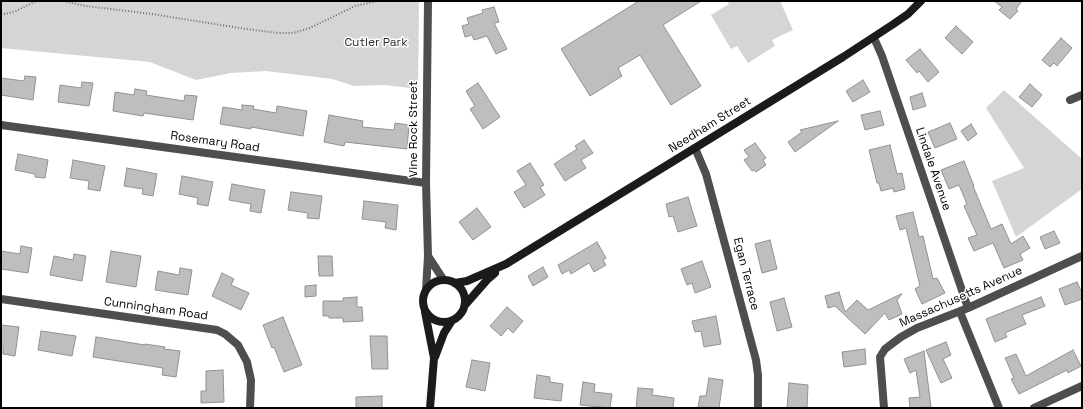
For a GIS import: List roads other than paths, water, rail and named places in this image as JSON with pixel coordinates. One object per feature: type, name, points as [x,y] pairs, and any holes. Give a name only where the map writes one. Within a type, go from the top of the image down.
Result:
[{"type":"main road","name":"Needham Street","points":[[455,283],[467,281],[506,264],[874,38],[908,14],[922,1]]},
{"type":"main road","name":"Needham Street","points":[[465,305],[487,280],[506,264]]},
{"type":"main road","points":[[430,408],[434,358],[423,304],[423,297],[430,285],[436,281],[450,280],[464,292],[465,305],[460,316],[451,322],[444,333],[434,358]]},
{"type":"main road","points":[[425,311],[433,320],[444,323],[451,322]]},
{"type":"street","name":"Vine Rock Street","points":[[426,290],[428,256],[426,183],[428,1]]},
{"type":"street","name":"Lindale Avenue","points":[[874,38],[882,56],[968,308]]},
{"type":"street","points":[[1070,100],[1082,94]]},
{"type":"street","name":"Rosemary Road","points":[[1,125],[426,183]]},
{"type":"street","name":"Egan Terrace","points":[[696,148],[706,174],[756,360],[758,375],[758,408]]},
{"type":"street","points":[[428,256],[443,280]]},
{"type":"street","name":"Massachusetts Avenue","points":[[884,408],[880,357],[886,349],[901,337],[917,328],[960,312],[1082,256]]},
{"type":"street","name":"Cunningham Road","points":[[1,299],[217,330],[226,334],[232,340],[240,349],[247,362],[251,380],[250,408]]},
{"type":"street","points":[[960,312],[999,408]]},
{"type":"street","points":[[1034,408],[1082,386]]},
{"type":"park label","name":"Cutler Park","points":[[376,43]]}]
